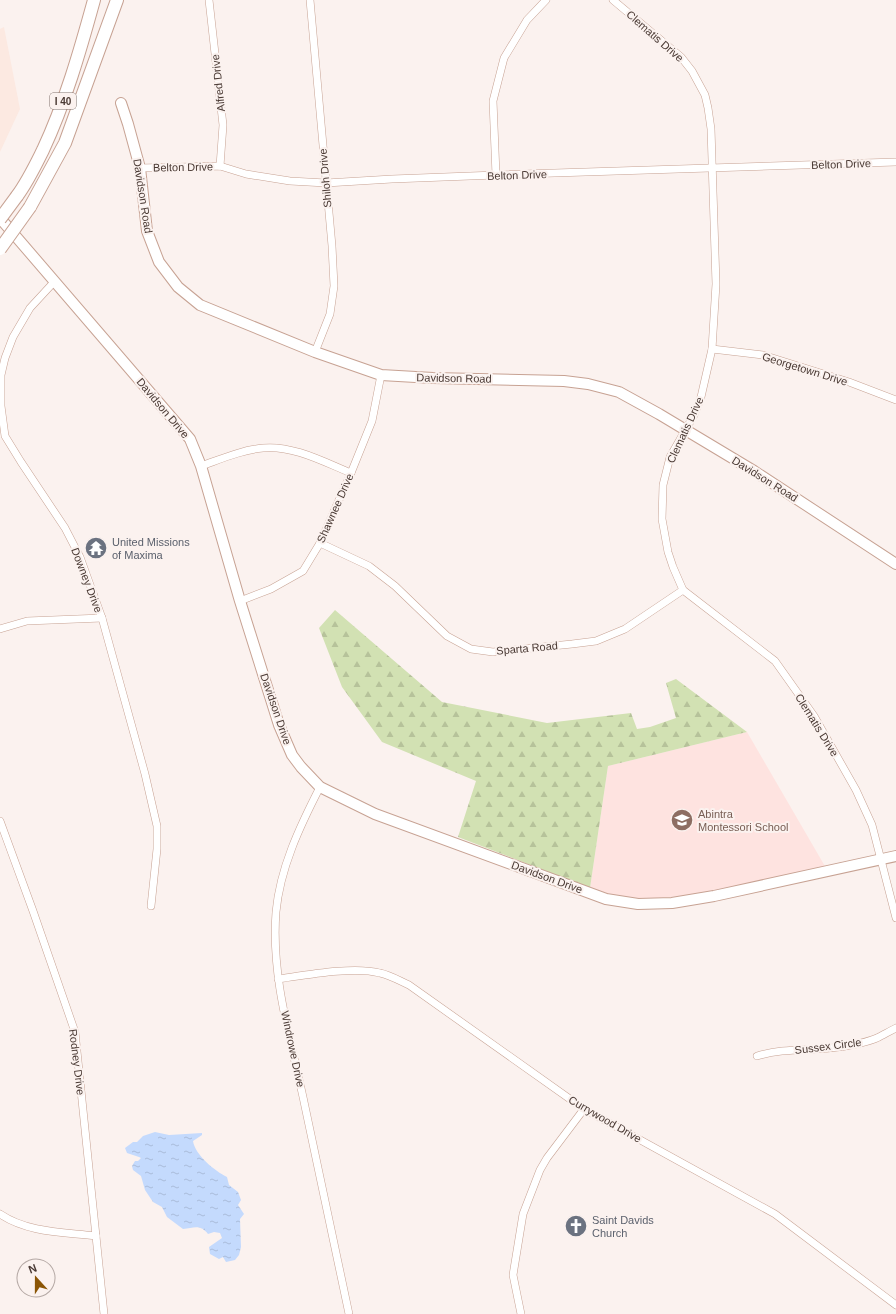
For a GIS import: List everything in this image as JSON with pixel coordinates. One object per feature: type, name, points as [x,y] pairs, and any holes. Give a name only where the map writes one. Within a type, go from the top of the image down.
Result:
[{"type":"highway","name":"I 40","points":[[0,219],[27,182],[54,126],[80,52],[94,0]]},
{"type":"highway","name":"I 40","points":[[0,249],[30,207],[65,143],[93,64],[111,0]]},
{"type":"highway","points":[[93,64],[117,0]]},
{"type":"street","name":"Alfred Drive","points":[[209,0],[223,125],[220,166]]},
{"type":"street","name":"Shiloh Drive","points":[[310,0],[334,286],[330,314],[315,352]]},
{"type":"street","points":[[496,175],[493,101],[504,58],[527,20],[546,0]]},
{"type":"street","name":"Clematis Drive","points":[[613,0],[681,57],[705,95],[711,129],[716,284],[712,349],[701,397],[694,415],[670,457],[663,485],[663,523],[672,567],[683,590],[775,661],[814,716],[856,790],[872,825],[896,918]]},
{"type":"street","name":"Davidson Road","points":[[121,103],[140,168],[147,231],[159,262],[178,287],[200,305],[315,352],[382,375],[433,378],[537,380],[588,384],[619,392],[754,471],[896,564]]},
{"type":"street","name":"Belton Drive","points":[[140,168],[220,166],[246,174],[268,178],[326,183],[496,175],[601,173],[896,162]]},
{"type":"street","name":"Davidson Drive","points":[[0,219],[190,439],[201,466],[240,600],[279,725],[292,755],[320,787],[375,814],[606,899],[638,904],[672,903],[700,898],[896,856]]},
{"type":"street","name":"Downey Drive","points":[[54,282],[30,308],[13,337],[5,358],[1,375],[1,406],[5,436],[65,528],[80,557],[102,618],[145,774],[157,826],[157,849],[151,906]]},
{"type":"street","name":"Georgetown Drive","points":[[712,349],[763,355],[849,382],[896,400]]},
{"type":"street","name":"Shawnee Drive","points":[[240,600],[271,589],[303,571],[320,543],[372,421],[382,375]]},
{"type":"street","points":[[201,466],[263,448],[283,449],[301,453],[351,473]]},
{"type":"street","name":"Sparta Road","points":[[320,543],[369,566],[395,586],[447,636],[471,649],[493,652],[596,641],[625,629],[683,590]]},
{"type":"street","points":[[0,629],[27,621],[102,618]]},
{"type":"street","name":"Windrowe Drive","points":[[320,787],[298,831],[282,877],[276,911],[275,944],[278,979],[349,1314]]},
{"type":"street","name":"Rodney Drive","points":[[0,821],[75,1032],[104,1314]]},
{"type":"street","name":"Currywood Drive","points":[[278,979],[343,971],[370,971],[381,973],[409,985],[584,1109],[775,1214],[896,1305]]},
{"type":"street","name":"Sussex Circle","points":[[757,1056],[782,1051],[817,1049],[851,1044],[875,1038],[896,1028]]},
{"type":"street","points":[[521,1314],[513,1275],[523,1214],[540,1170],[547,1158],[584,1109]]},
{"type":"street","points":[[0,1214],[11,1221],[34,1229],[96,1236]]},
{"type":"shaded area","points":[[4,27],[20,109],[0,152],[0,29]]},
{"type":"shaded area","points":[[747,732],[826,868],[696,895],[630,900],[590,888],[608,766]]},
{"type":"green space","points":[[335,610],[442,702],[547,723],[631,713],[637,729],[650,727],[676,718],[666,683],[676,679],[747,732],[608,766],[590,888],[458,837],[476,781],[382,742],[342,687],[319,628]]},
{"type":"water","points":[[155,1132],[169,1135],[202,1133],[202,1135],[193,1141],[197,1152],[211,1167],[227,1177],[229,1185],[238,1192],[241,1200],[238,1205],[244,1214],[240,1219],[241,1247],[239,1255],[235,1260],[226,1262],[223,1257],[219,1259],[210,1254],[209,1247],[222,1238],[220,1233],[214,1232],[208,1234],[197,1227],[183,1229],[167,1217],[162,1207],[153,1202],[145,1190],[141,1176],[133,1170],[132,1166],[135,1161],[138,1161],[141,1158],[127,1153],[125,1148],[133,1142],[137,1142],[143,1136]]},
{"type":"place","name":"United Missions of Maxima","points":[[96,548]]},
{"type":"place","name":"Abintra Montessori School","points":[[682,820]]},
{"type":"place","name":"Saint Davids Church","points":[[576,1226]]}]
